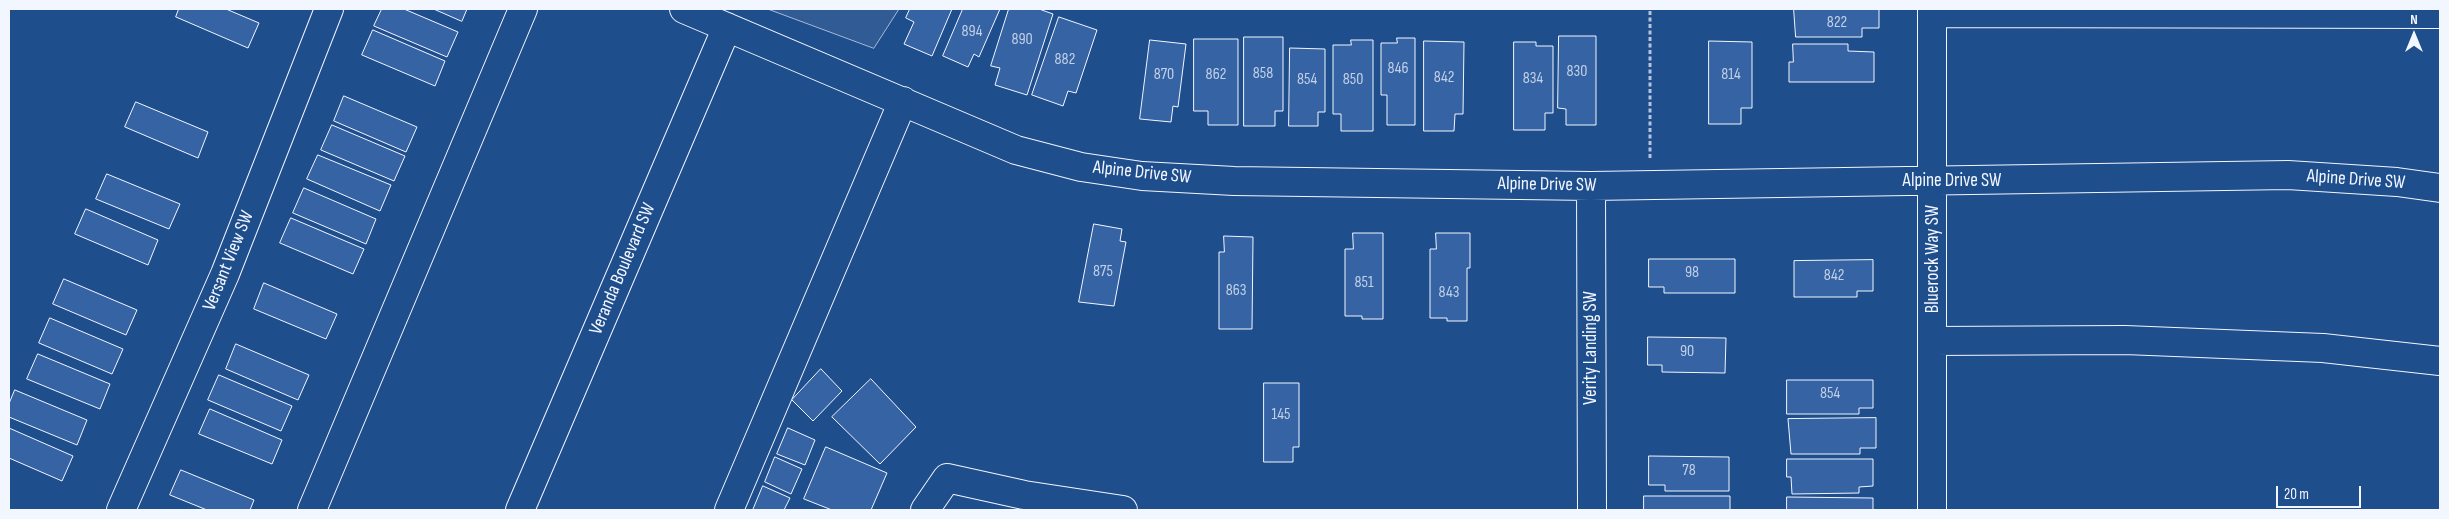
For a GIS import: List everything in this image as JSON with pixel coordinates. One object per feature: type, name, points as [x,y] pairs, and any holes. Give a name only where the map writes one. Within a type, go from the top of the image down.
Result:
[{"type":"street","name":"Versant View SW","points":[[121,510],[225,274],[330,9]]},
{"type":"street","points":[[312,510],[524,9]]},
{"type":"street","name":"Alpine Drive SW","points":[[684,9],[1016,150],[1081,167],[1142,176],[1244,181],[1591,186],[2288,175],[2397,182],[2440,188]]},
{"type":"street","points":[[1932,11],[2440,14]]},
{"type":"street","name":"Bluerock Way SW","points":[[1932,11],[1932,510]]},
{"type":"street","name":"Veranda Boulevard SW","points":[[520,510],[727,27]]},
{"type":"street","points":[[729,510],[903,101]]},
{"type":"street","name":"Verity Landing SW","points":[[1591,186],[1592,510]]},
{"type":"street","points":[[1932,341],[2145,341],[2324,348],[2440,360]]},
{"type":"street","points":[[925,510],[947,478],[1024,495],[1123,510]]},
{"type":"path","points":[[1650,9],[1650,185]]},
{"type":"shaded area","points":[[768,9],[899,9],[874,48]]},
{"type":"building","points":[[179,9],[226,9],[259,23],[248,48],[176,17]]},
{"type":"building","points":[[382,9],[404,9],[458,32],[447,57],[374,26]]},
{"type":"building","points":[[434,9],[467,9],[462,21]]},
{"type":"building","points":[[910,9],[952,9],[932,56],[904,44],[914,22],[906,18]]},
{"type":"building","points":[[963,9],[1000,9],[979,57],[974,54],[968,67],[943,56]]},
{"type":"building","points":[[1009,9],[1039,9],[1053,14],[1027,95],[995,85],[1000,68],[991,66]]},
{"type":"building","points":[[1794,9],[1879,9],[1879,28],[1862,28],[1862,37],[1796,37]]},
{"type":"building","points":[[1059,17],[1097,30],[1076,93],[1068,91],[1063,106],[1032,95]]},
{"type":"building","points":[[373,30],[445,61],[435,86],[362,55]]},
{"type":"building","points":[[1559,36],[1596,36],[1596,125],[1566,125],[1566,109],[1558,108]]},
{"type":"building","points":[[1244,37],[1283,37],[1283,111],[1275,111],[1275,126],[1244,126]]},
{"type":"building","points":[[1397,38],[1415,38],[1415,125],[1387,125],[1387,95],[1381,95],[1381,43],[1397,43]]},
{"type":"building","points":[[1194,39],[1238,39],[1238,125],[1208,125],[1208,111],[1194,111]]},
{"type":"building","points":[[1150,40],[1186,44],[1178,107],[1173,106],[1171,122],[1140,119]]},
{"type":"building","points":[[1351,40],[1373,40],[1373,131],[1341,131],[1341,114],[1333,114],[1333,45],[1351,45]]},
{"type":"building","points":[[1424,41],[1464,42],[1463,114],[1455,114],[1454,131],[1424,131]]},
{"type":"building","points":[[1709,41],[1752,42],[1752,108],[1741,108],[1741,124],[1709,124]]},
{"type":"building","points":[[1514,42],[1536,42],[1536,46],[1553,46],[1553,113],[1545,113],[1545,130],[1514,130]]},
{"type":"building","points":[[1793,44],[1848,44],[1848,51],[1874,52],[1874,82],[1789,82],[1789,62],[1793,62]]},
{"type":"building","points":[[1290,48],[1325,49],[1325,112],[1318,112],[1318,126],[1289,126]]},
{"type":"building","points":[[344,96],[417,127],[406,152],[334,121]]},
{"type":"building","points":[[136,102],[208,132],[198,158],[125,127]]},
{"type":"building","points":[[332,125],[405,156],[394,181],[321,150]]},
{"type":"building","points":[[318,155],[391,185],[380,211],[307,179]]},
{"type":"building","points":[[107,174],[180,204],[169,229],[96,199]]},
{"type":"building","points":[[304,188],[376,219],[366,244],[293,213]]},
{"type":"building","points":[[86,209],[158,240],[148,265],[75,234]]},
{"type":"building","points":[[291,218],[364,249],[353,274],[280,243]]},
{"type":"building","points":[[1094,224],[1122,229],[1120,241],[1126,242],[1114,306],[1079,302]]},
{"type":"building","points":[[1353,233],[1383,233],[1383,319],[1362,319],[1362,316],[1345,316],[1345,249],[1353,249]]},
{"type":"building","points":[[1436,233],[1470,233],[1470,268],[1467,268],[1467,321],[1447,321],[1447,318],[1430,318],[1430,249],[1436,249]]},
{"type":"building","points":[[1224,236],[1253,237],[1252,329],[1219,329],[1219,252],[1224,252]]},
{"type":"building","points":[[1649,259],[1735,259],[1735,293],[1664,293],[1664,287],[1649,287]]},
{"type":"building","points":[[1873,260],[1873,291],[1857,291],[1857,297],[1794,297],[1794,261]]},
{"type":"building","points":[[64,279],[137,310],[126,335],[53,304]]},
{"type":"building","points":[[264,283],[337,314],[326,339],[254,309]]},
{"type":"building","points":[[50,318],[123,349],[112,374],[39,343]]},
{"type":"building","points":[[1648,337],[1726,338],[1725,373],[1662,372],[1662,365],[1648,365]]},
{"type":"building","points":[[236,344],[309,375],[298,400],[226,369]]},
{"type":"building","points":[[38,354],[110,384],[100,409],[27,379]]},
{"type":"building","points":[[821,369],[842,391],[813,421],[792,400]]},
{"type":"building","points":[[219,375],[292,406],[281,431],[208,400]]},
{"type":"building","points":[[871,379],[916,427],[880,464],[832,417]]},
{"type":"building","points":[[1787,380],[1873,380],[1873,408],[1859,408],[1859,414],[1787,414]]},
{"type":"building","points":[[1264,383],[1299,383],[1299,447],[1293,447],[1293,462],[1264,462]]},
{"type":"building","points":[[15,390],[87,420],[77,445],[9,417],[9,404]]},
{"type":"building","points":[[210,409],[282,440],[272,464],[199,434]]},
{"type":"building","points":[[1876,418],[1876,448],[1860,448],[1860,454],[1791,454],[1788,419]]},
{"type":"building","points":[[9,428],[73,456],[62,481],[9,458]]},
{"type":"building","points":[[788,428],[815,440],[805,465],[777,454]]},
{"type":"building","points":[[826,447],[887,473],[871,510],[832,510],[804,499]]},
{"type":"building","points":[[1649,456],[1729,457],[1729,491],[1665,491],[1665,485],[1649,485]]},
{"type":"building","points":[[775,457],[802,469],[791,494],[765,482]]},
{"type":"building","points":[[1787,459],[1873,459],[1873,486],[1859,487],[1859,493],[1792,494],[1791,477],[1787,477]]},
{"type":"building","points":[[181,470],[254,500],[250,510],[207,510],[170,495]]},
{"type":"building","points":[[763,486],[790,498],[784,510],[753,510]]},
{"type":"building","points":[[1644,496],[1730,496],[1730,510],[1644,510]]},
{"type":"building","points":[[1787,497],[1873,498],[1873,510],[1787,510]]}]
